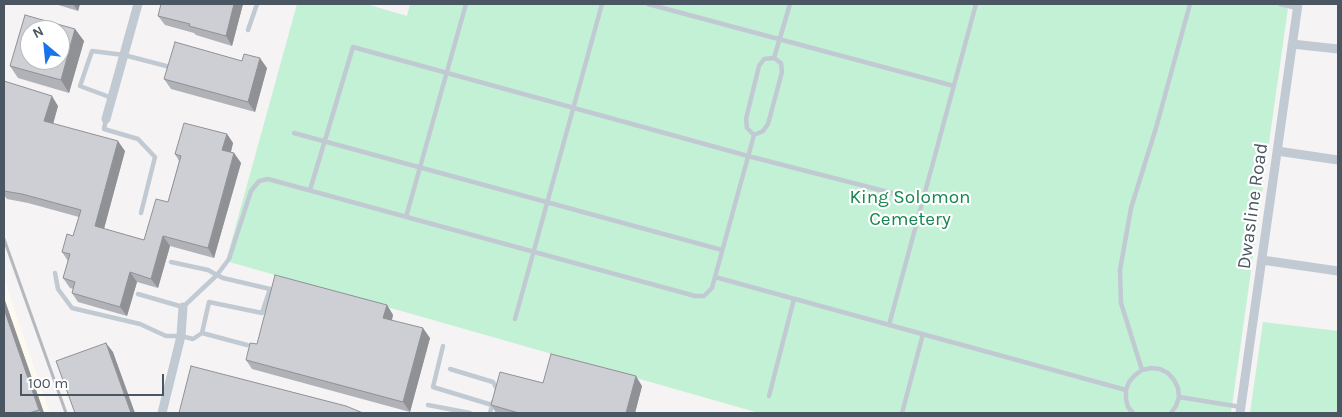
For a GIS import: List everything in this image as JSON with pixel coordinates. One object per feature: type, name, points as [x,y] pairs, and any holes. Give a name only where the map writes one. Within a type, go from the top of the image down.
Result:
[{"type":"street","points":[[106,119],[138,4]]},
{"type":"street","name":"Dwasline Road","points":[[1241,410],[1297,6]]},
{"type":"street","points":[[1292,44],[1338,49]]},
{"type":"street","points":[[1277,151],[1338,160]]},
{"type":"street","points":[[1262,260],[1338,271]]},
{"type":"street","points":[[162,413],[181,336],[183,307]]},
{"type":"lane","points":[[248,30],[257,4]]},
{"type":"lane","points":[[406,217],[466,4]]},
{"type":"lane","points":[[515,319],[602,4]]},
{"type":"lane","points":[[648,4],[954,86]]},
{"type":"lane","points":[[774,58],[790,4]]},
{"type":"lane","points":[[889,325],[976,4]]},
{"type":"lane","points":[[1142,370],[1121,303],[1120,270],[1131,208],[1156,128],[1190,4]]},
{"type":"lane","points":[[1280,4],[1297,6]]},
{"type":"lane","points":[[310,190],[353,47],[748,156],[923,201]]},
{"type":"lane","points":[[112,98],[80,86],[92,51],[124,55],[170,67]]},
{"type":"lane","points":[[138,294],[183,307],[217,275],[229,259],[251,191],[259,181],[268,179],[695,296],[704,296],[712,288],[754,136],[763,131],[768,124],[782,72],[781,63],[774,58],[764,59],[759,66],[746,119],[747,128],[754,136]]},
{"type":"lane","points":[[106,119],[104,129],[138,139],[155,157],[141,213]]},
{"type":"lane","points":[[294,133],[722,250]]},
{"type":"lane","points":[[55,273],[58,289],[72,308],[140,324],[166,336],[181,336],[193,339],[202,333],[209,302],[262,313],[270,289],[223,278],[208,270],[171,262]]},
{"type":"lane","points":[[715,277],[1126,390]]},
{"type":"lane","points":[[769,396],[794,299]]},
{"type":"lane","points":[[202,333],[247,345]]},
{"type":"lane","points":[[902,413],[923,334]]},
{"type":"lane","points":[[444,346],[433,387],[492,405]]},
{"type":"lane","points":[[1133,413],[1128,407],[1126,399],[1126,390],[1129,382],[1134,375],[1142,370],[1151,368],[1160,369],[1168,373],[1178,388],[1179,397],[1171,413]]},
{"type":"lane","points":[[450,369],[493,382],[497,389],[490,413]]},
{"type":"lane","points":[[1179,397],[1241,410]]},
{"type":"lane","points":[[428,405],[470,413]]},
{"type":"shaded area","points":[[4,279],[50,413],[4,413]]},
{"type":"green space","name":"King Solomon Cemetery","points":[[297,4],[366,4],[407,16],[410,4],[1273,4],[1288,8],[1231,413],[759,413],[226,261]]},
{"type":"green space","points":[[1263,322],[1338,331],[1338,413],[1250,413]]},
{"type":"building","points":[[161,4],[234,4],[226,36],[158,16]]},
{"type":"building","points":[[25,15],[43,20],[24,20]]},
{"type":"building","points":[[70,28],[75,29],[70,47]]},
{"type":"building","points":[[20,32],[20,69],[10,66]]},
{"type":"building","points":[[175,42],[242,61],[244,54],[260,58],[248,102],[164,79]]},
{"type":"building","points":[[25,70],[64,70],[61,80]]},
{"type":"building","points":[[4,81],[52,96],[44,121],[118,141],[95,226],[144,240],[156,199],[168,202],[181,156],[175,154],[184,123],[227,134],[222,150],[234,153],[208,248],[163,236],[151,279],[130,272],[120,307],[72,293],[75,282],[63,278],[70,254],[62,252],[67,234],[73,236],[81,210],[4,191]]},
{"type":"building","points":[[275,275],[387,305],[383,318],[423,328],[403,402],[246,360],[250,343],[257,344]]},
{"type":"building","points":[[4,309],[39,410],[29,413],[4,413]]},
{"type":"building","points":[[106,343],[131,413],[75,413],[56,361]]},
{"type":"building","points":[[551,354],[636,376],[626,413],[519,413],[491,405],[500,372],[543,383]]},
{"type":"building","points":[[191,366],[346,406],[363,413],[179,413]]},
{"type":"railway","points":[[4,239],[66,413]]}]
